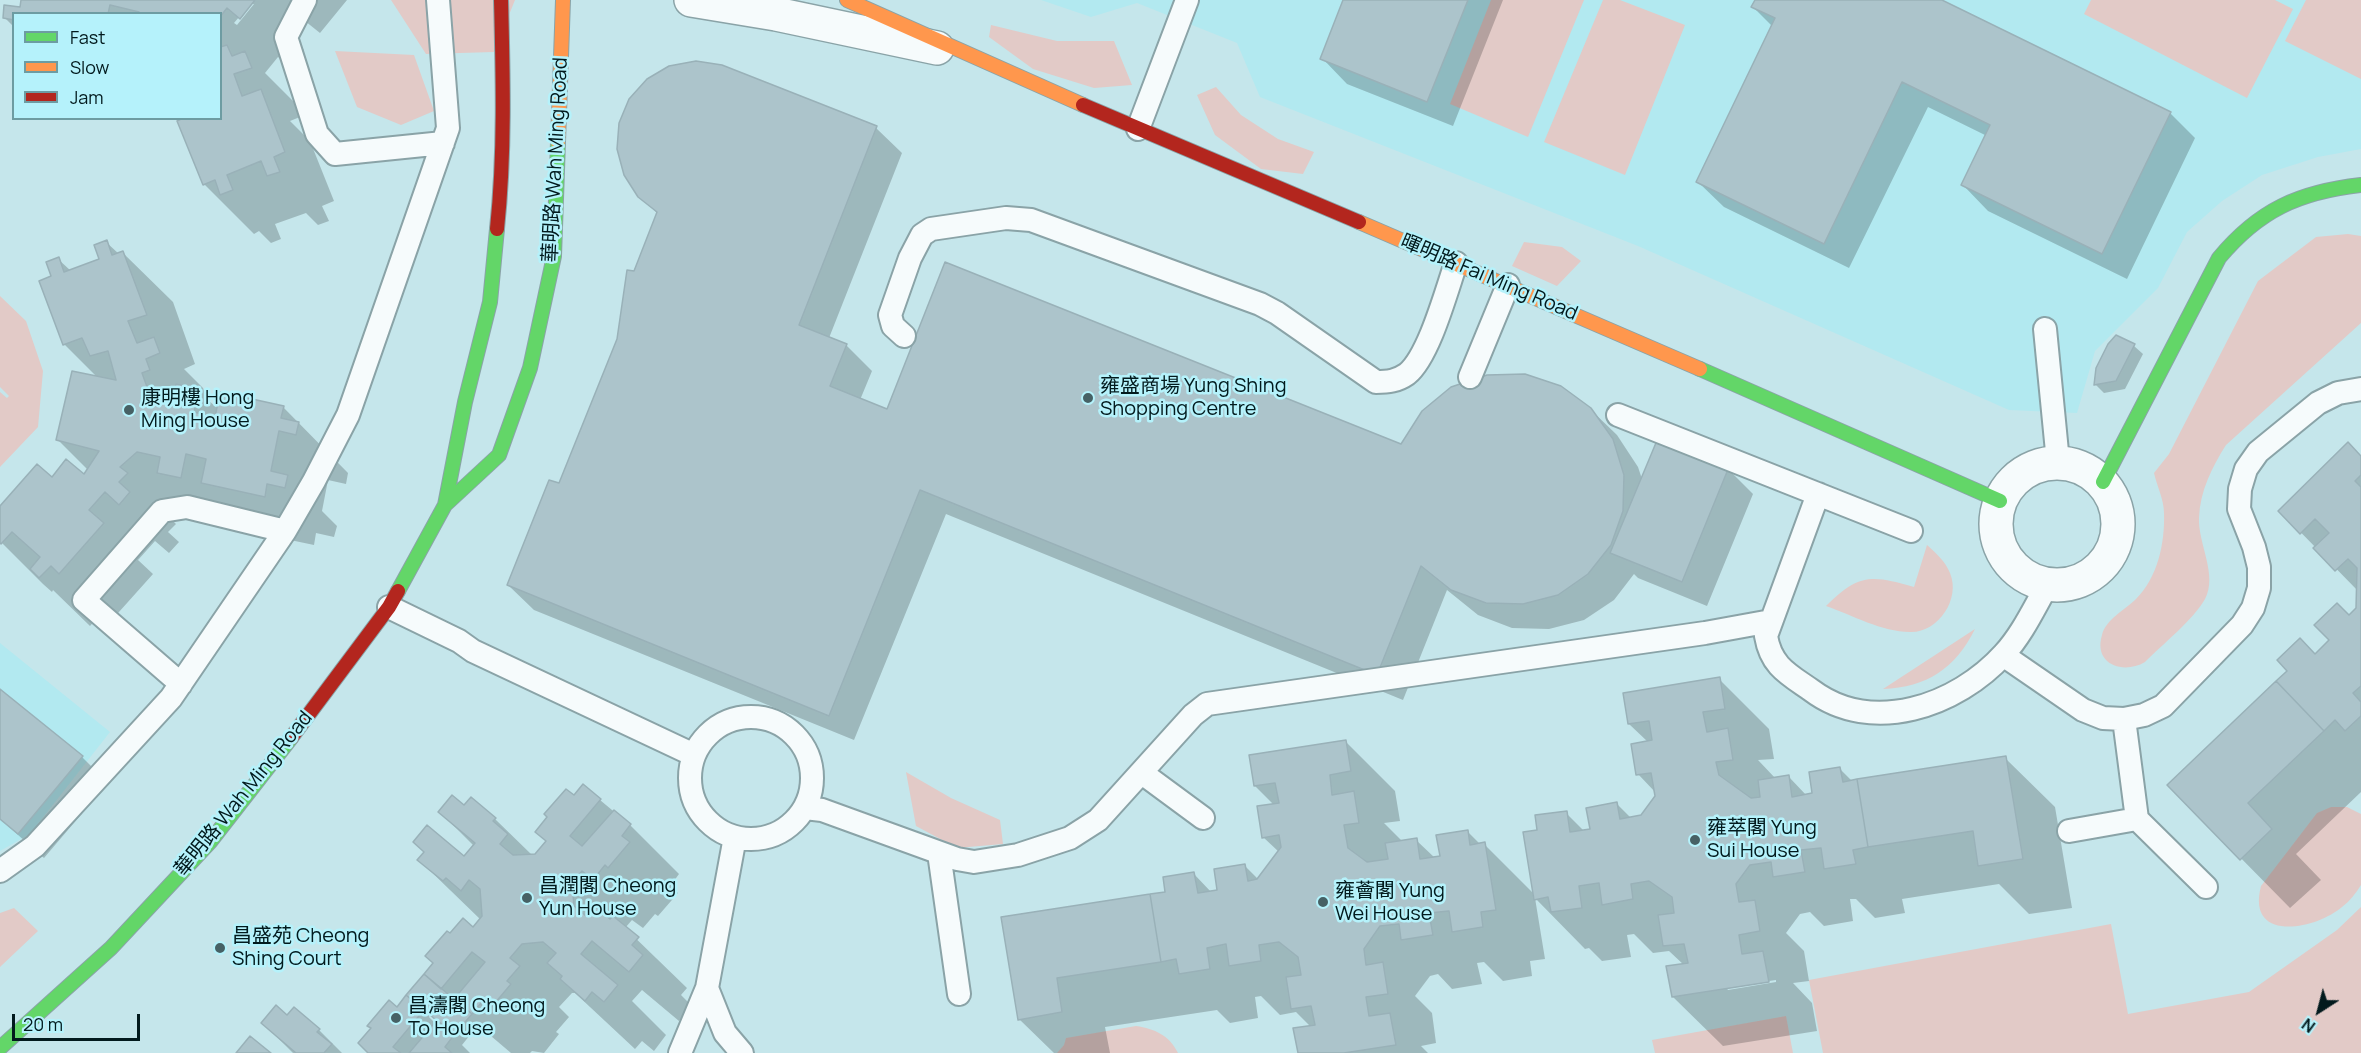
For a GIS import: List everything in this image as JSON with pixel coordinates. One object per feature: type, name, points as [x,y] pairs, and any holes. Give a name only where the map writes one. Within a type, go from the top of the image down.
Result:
[{"type":"street","name":"華明路 Wah Ming Road","points":[[446,505],[465,402],[490,302],[501,195],[504,106],[501,0]]},
{"type":"street","name":"華明路 Wah Ming Road","points":[[0,1048],[111,948],[210,842],[319,702],[389,606],[446,505],[499,455],[530,368],[554,256],[563,0]]},
{"type":"street","name":"暉明路 Fai Ming Road","points":[[691,0],[776,14],[977,56]]},
{"type":"street","name":"暉明路 Fai Ming Road","points":[[847,0],[1137,129],[1508,285],[2000,501]]},
{"type":"street","points":[[2103,482],[2219,258],[2229,244],[2249,225],[2274,207],[2334,187],[2361,185]]},
{"type":"street","points":[[2058,462],[2082,469],[2103,482],[2113,498],[2118,516],[2117,535],[2112,553],[2100,567],[2085,578],[2067,584],[2048,584],[2031,579],[2016,568],[2004,554],[1998,537],[1996,519],[2000,501],[2009,485],[2023,473],[2040,465],[2058,462]]},
{"type":"lane","points":[[305,0],[286,37],[317,134],[335,154],[443,143]]},
{"type":"lane","points":[[0,871],[34,846],[96,782],[181,684],[285,531],[348,415],[448,128],[438,0]]},
{"type":"lane","points":[[1137,129],[1187,0]]},
{"type":"lane","points":[[904,336],[893,326],[890,315],[910,258],[922,235],[931,229],[984,221],[1006,218],[1031,220],[1260,304],[1277,313],[1376,382],[1391,382],[1407,374],[1419,360],[1456,263]]},
{"type":"lane","points":[[1470,377],[1508,285]]},
{"type":"lane","points":[[2045,329],[2058,462]]},
{"type":"lane","points":[[2003,655],[2083,710],[2103,717],[2124,719],[2144,715],[2163,706],[2242,625],[2253,608],[2259,588],[2259,567],[2239,509],[2240,489],[2246,469],[2258,452],[2318,403],[2338,393],[2361,389]]},
{"type":"lane","points":[[1618,415],[1911,531]]},
{"type":"lane","points":[[1818,494],[1766,636],[1769,652],[1778,666],[1821,698],[1851,710],[1883,714],[1915,709],[1947,696],[1977,678],[2003,655],[2024,628],[2048,584]]},
{"type":"lane","points":[[181,684],[84,600],[162,511],[187,507],[285,531]]},
{"type":"lane","points":[[389,606],[488,658],[694,755]]},
{"type":"lane","points":[[805,808],[822,810],[939,853],[974,862],[1018,855],[1070,838],[1098,820],[1193,715],[1207,704],[1705,633],[1771,621]]},
{"type":"lane","points":[[738,718],[758,718],[777,723],[794,734],[806,750],[811,769],[812,788],[805,808],[792,824],[775,835],[755,840],[735,837],[716,829],[701,814],[692,796],[690,775],[694,755],[704,738],[719,726],[738,718]]},
{"type":"lane","points":[[2124,719],[2137,819],[2206,887]]},
{"type":"lane","points":[[1142,773],[1203,818]]},
{"type":"lane","points":[[2069,831],[2137,819]]},
{"type":"lane","points":[[680,1053],[707,988],[735,837]]},
{"type":"lane","points":[[939,853],[959,994]]},
{"type":"lane","points":[[707,988],[725,1033],[742,1053]]},
{"type":"shaded area","points":[[391,0],[515,0],[494,52],[426,54]]},
{"type":"shaded area","points":[[1041,0],[2361,0],[2361,149],[2318,157],[2262,175],[2222,201],[2187,232],[2158,288],[2095,351],[2077,413],[2009,410],[1638,246],[1260,97],[1237,43],[1137,3],[1091,17]]},
{"type":"shaded area","points":[[1491,0],[1584,0],[1528,137],[1450,104]]},
{"type":"shaded area","points":[[1603,0],[1620,0],[1685,25],[1625,175],[1544,142]]},
{"type":"shaded area","points":[[2091,0],[2275,0],[2293,9],[2247,98],[2084,14]]},
{"type":"shaded area","points":[[2306,0],[2361,0],[2361,79],[2285,41]]},
{"type":"shaded area","points":[[991,25],[1057,41],[1114,41],[1132,85],[1094,88],[1033,69],[989,37]]},
{"type":"shaded area","points":[[335,51],[414,55],[434,111],[401,125],[357,107]]},
{"type":"shaded area","points":[[1216,87],[1241,115],[1278,139],[1314,152],[1303,174],[1261,169],[1215,135],[1197,95]]},
{"type":"shaded area","points":[[2348,234],[2361,236],[2361,323],[2226,445],[2221,453],[2208,480],[2200,508],[2200,528],[2209,580],[2205,599],[2200,607],[2145,662],[2128,667],[2112,664],[2106,660],[2100,645],[2104,629],[2144,590],[2159,559],[2164,508],[2154,473],[2169,454],[2258,281],[2316,237]]},
{"type":"shaded area","points":[[1524,242],[1562,247],[1581,261],[1557,286],[1512,266]]},
{"type":"shaded area","points":[[0,296],[26,321],[43,371],[38,427],[0,467],[0,392],[7,398],[9,396],[0,387]]},
{"type":"shaded area","points":[[1927,545],[1946,565],[1953,583],[1950,603],[1945,613],[1930,627],[1910,632],[1889,629],[1826,606],[1857,582],[1876,579],[1914,587]]},
{"type":"shaded area","points":[[1975,629],[1958,655],[1938,673],[1913,684],[1883,689]]},
{"type":"shaded area","points":[[0,643],[110,732],[30,834],[0,851]]},
{"type":"shaded area","points":[[906,772],[951,798],[1000,820],[1003,844],[957,848],[916,826]]},
{"type":"shaded area","points":[[2331,807],[2347,807],[2361,814],[2361,885],[2345,905],[2330,915],[2301,925],[2273,924],[2264,917],[2259,904],[2261,886],[2317,813]]},
{"type":"shaded area","points":[[2361,907],[2361,1053],[1823,1053],[1809,980],[2111,924],[2128,1014],[2249,992],[2337,930]]},
{"type":"shaded area","points":[[14,908],[38,931],[0,967],[0,913]]},
{"type":"shaded area","points":[[1786,1016],[1793,1053],[1655,1053],[1652,1040]]},
{"type":"shaded area","points":[[1136,1026],[1166,1037],[1178,1053],[1057,1053],[1064,1045],[1066,1038]]},
{"type":"building","points":[[21,0],[255,0],[240,19],[227,8],[222,14],[222,12],[139,12],[110,5],[108,12],[12,12],[12,20],[3,18],[4,5],[20,7]]},
{"type":"building","points":[[1343,0],[1468,0],[1427,102],[1320,59]]},
{"type":"building","points":[[1755,0],[1942,0],[2171,112],[2102,254],[1961,185],[1990,125],[1902,82],[1824,244],[1696,182],[1775,18],[1751,7]]},
{"type":"building","points":[[227,45],[232,56],[245,51],[252,68],[234,74],[242,96],[261,89],[285,152],[274,157],[280,172],[267,176],[261,161],[227,175],[233,190],[220,195],[215,180],[203,185],[177,121],[222,120],[222,46]]},
{"type":"building","name":"雍盛商場 Yung Shing Shopping Centre","points":[[696,61],[722,65],[877,126],[799,325],[847,344],[830,386],[887,409],[945,262],[1401,444],[1422,411],[1451,387],[1487,375],[1525,374],[1561,386],[1591,408],[1613,439],[1624,475],[1623,511],[1611,545],[1588,574],[1558,595],[1523,604],[1486,603],[1451,590],[1421,566],[1377,675],[920,490],[829,716],[507,585],[549,480],[559,483],[617,339],[627,270],[634,271],[657,212],[638,197],[624,175],[617,149],[619,123],[629,99],[647,79],[669,66]]},
{"type":"building","name":"康明樓 Hong Ming House","points":[[107,240],[112,255],[123,251],[147,315],[128,321],[137,343],[154,337],[160,353],[146,359],[150,370],[142,373],[150,395],[172,399],[176,384],[199,389],[194,412],[215,417],[220,392],[284,406],[281,418],[299,422],[296,435],[279,431],[271,471],[288,475],[285,488],[267,484],[265,497],[201,483],[206,459],[186,454],[181,478],[157,473],[160,457],[137,452],[120,467],[128,473],[119,482],[130,492],[119,505],[105,492],[89,510],[104,523],[59,574],[51,566],[39,578],[30,569],[40,557],[12,532],[0,543],[0,506],[37,464],[52,477],[66,459],[84,474],[99,451],[56,440],[72,371],[116,380],[108,351],[90,356],[82,338],[63,345],[39,281],[51,276],[46,262],[59,257],[64,272],[99,259],[94,245]]},
{"type":"building","points":[[2116,335],[2135,344],[2116,381],[2094,385],[2096,368],[2108,344]]},
{"type":"building","points":[[1658,438],[1729,467],[1682,582],[1610,553]]},
{"type":"building","points":[[2348,442],[2361,456],[2361,475],[2355,481],[2361,487],[2361,686],[2353,693],[2361,702],[2361,716],[2345,731],[2335,720],[2324,731],[2276,681],[2287,671],[2277,660],[2300,638],[2315,654],[2329,640],[2314,625],[2337,603],[2349,615],[2356,608],[2357,568],[2348,559],[2335,571],[2313,548],[2329,533],[2315,519],[2300,534],[2278,511]]},
{"type":"building","name":"雍萃閣 Yung Sui House","points":[[1720,677],[1725,709],[1703,712],[1707,732],[1728,728],[1733,760],[1716,762],[1719,775],[1751,798],[1760,797],[1758,780],[1789,775],[1792,797],[1812,793],[1809,772],[1840,767],[1843,782],[1857,779],[1868,847],[1853,850],[1856,864],[1824,869],[1821,848],[1801,850],[1805,872],[1773,877],[1771,862],[1750,865],[1736,884],[1739,902],[1755,900],[1760,931],[1739,935],[1742,954],[1763,951],[1769,982],[1672,997],[1666,966],[1688,963],[1684,944],[1663,946],[1658,915],[1674,913],[1672,897],[1649,881],[1631,884],[1633,899],[1602,905],[1599,883],[1579,886],[1582,908],[1551,912],[1548,897],[1534,900],[1523,832],[1537,830],[1535,815],[1567,811],[1570,832],[1590,829],[1586,808],[1617,802],[1620,819],[1641,815],[1655,796],[1651,773],[1636,775],[1631,744],[1652,740],[1649,721],[1628,724],[1623,693]]},
{"type":"building","points":[[2276,681],[2324,731],[2248,803],[2272,829],[2240,860],[2167,785]]},
{"type":"building","points":[[0,689],[83,756],[18,834],[0,819]]},
{"type":"building","name":"雍薈閣 Yung Wei House","points":[[1346,740],[1351,771],[1330,775],[1332,795],[1354,791],[1359,823],[1344,825],[1348,848],[1367,862],[1388,859],[1385,843],[1417,838],[1420,859],[1440,856],[1436,835],[1468,830],[1470,845],[1485,842],[1496,910],[1481,912],[1483,927],[1452,932],[1449,911],[1429,913],[1433,935],[1401,940],[1399,924],[1380,926],[1364,949],[1366,965],[1383,962],[1388,994],[1366,997],[1369,1016],[1390,1013],[1396,1045],[1344,1053],[1298,1053],[1293,1028],[1315,1025],[1311,1006],[1291,1009],[1286,977],[1301,975],[1298,957],[1279,942],[1259,945],[1261,961],[1229,966],[1226,944],[1207,948],[1210,969],[1179,974],[1176,959],[1161,962],[1150,894],[1165,892],[1163,877],[1194,872],[1198,893],[1217,890],[1214,869],[1245,864],[1248,881],[1257,879],[1281,847],[1279,835],[1262,838],[1257,806],[1279,803],[1275,783],[1254,786],[1249,755]]},
{"type":"building","name":"雍萃閣 Yung Sui House","points":[[2006,756],[2023,859],[1978,866],[1973,831],[1868,847],[1857,779]]},
{"type":"building","name":"昌潤閣 Cheong Yun House","points":[[583,784],[601,799],[570,836],[582,846],[614,810],[631,824],[622,836],[630,842],[608,868],[605,865],[593,880],[582,871],[572,883],[574,906],[586,916],[595,906],[610,919],[613,916],[639,937],[632,945],[643,955],[629,972],[592,941],[581,954],[618,985],[604,1002],[592,992],[585,1001],[560,979],[562,976],[547,963],[556,953],[543,942],[522,944],[510,958],[520,966],[507,981],[511,984],[490,1009],[481,1003],[472,1014],[454,999],[485,962],[472,952],[441,989],[424,974],[433,963],[425,956],[447,931],[450,933],[463,918],[473,927],[482,916],[480,889],[469,880],[461,891],[446,878],[443,881],[417,860],[424,852],[413,842],[427,825],[464,856],[475,843],[438,812],[452,795],[464,805],[471,797],[496,818],[493,821],[508,834],[500,844],[513,855],[535,854],[546,841],[535,832],[547,817],[544,814],[566,789],[574,795]]},
{"type":"building","points":[[1150,894],[1161,962],[1057,978],[1062,1012],[1018,1020],[1001,917]]},
{"type":"building","points":[[424,974],[472,1014],[454,1035],[406,995]]},
{"type":"building","name":"昌濤閣 Cheong To House","points":[[406,995],[424,1010],[393,1047],[401,1053],[368,1053],[358,1043],[371,1028],[367,1026],[389,1000],[397,1007]]},
{"type":"building","points":[[276,1005],[287,1015],[294,1007],[320,1029],[317,1032],[332,1044],[324,1053],[296,1053],[261,1023]]},
{"type":"building","name":"昌濤閣 Cheong To House","points":[[437,1020],[454,1035],[445,1047],[452,1053],[409,1053]]},
{"type":"building","points":[[250,1036],[271,1053],[236,1053]]},
{"type":"traffic: fast","points":[[445,505],[499,455],[530,368],[554,256],[558,142]]},
{"type":"traffic: fast","points":[[2103,482],[2219,258],[2249,227],[2282,206],[2318,193],[2361,185]]},
{"type":"traffic: fast","points":[[398,591],[445,505],[465,402],[490,302],[497,229]]},
{"type":"traffic: fast","points":[[1700,369],[2000,501]]},
{"type":"traffic: fast","points":[[0,1048],[111,948],[210,842],[291,738]]},
{"type":"traffic: slow","points":[[558,142],[563,0]]},
{"type":"traffic: slow","points":[[847,0],[1083,105]]},
{"type":"traffic: slow","points":[[1359,222],[1700,369]]},
{"type":"traffic: jam","points":[[497,229],[503,86],[501,0]]},
{"type":"traffic: jam","points":[[1083,105],[1359,222]]},
{"type":"traffic: jam","points":[[291,738],[389,607],[398,591]]},
{"type":"place","name":"雍盛商場 Yung Shing Shopping Centre","points":[[1088,398]]},
{"type":"place","name":"康明樓 Hong Ming House","points":[[129,410]]},
{"type":"place","name":"雍萃閣 Yung Sui House","points":[[1695,840]]},
{"type":"place","name":"昌潤閣 Cheong Yun House","points":[[527,898]]},
{"type":"place","name":"雍薈閣 Yung Wei House","points":[[1323,902]]},
{"type":"place","name":"昌盛苑 Cheong Shing Court","points":[[220,948]]},
{"type":"place","name":"昌濤閣 Cheong To House","points":[[396,1018]]}]
